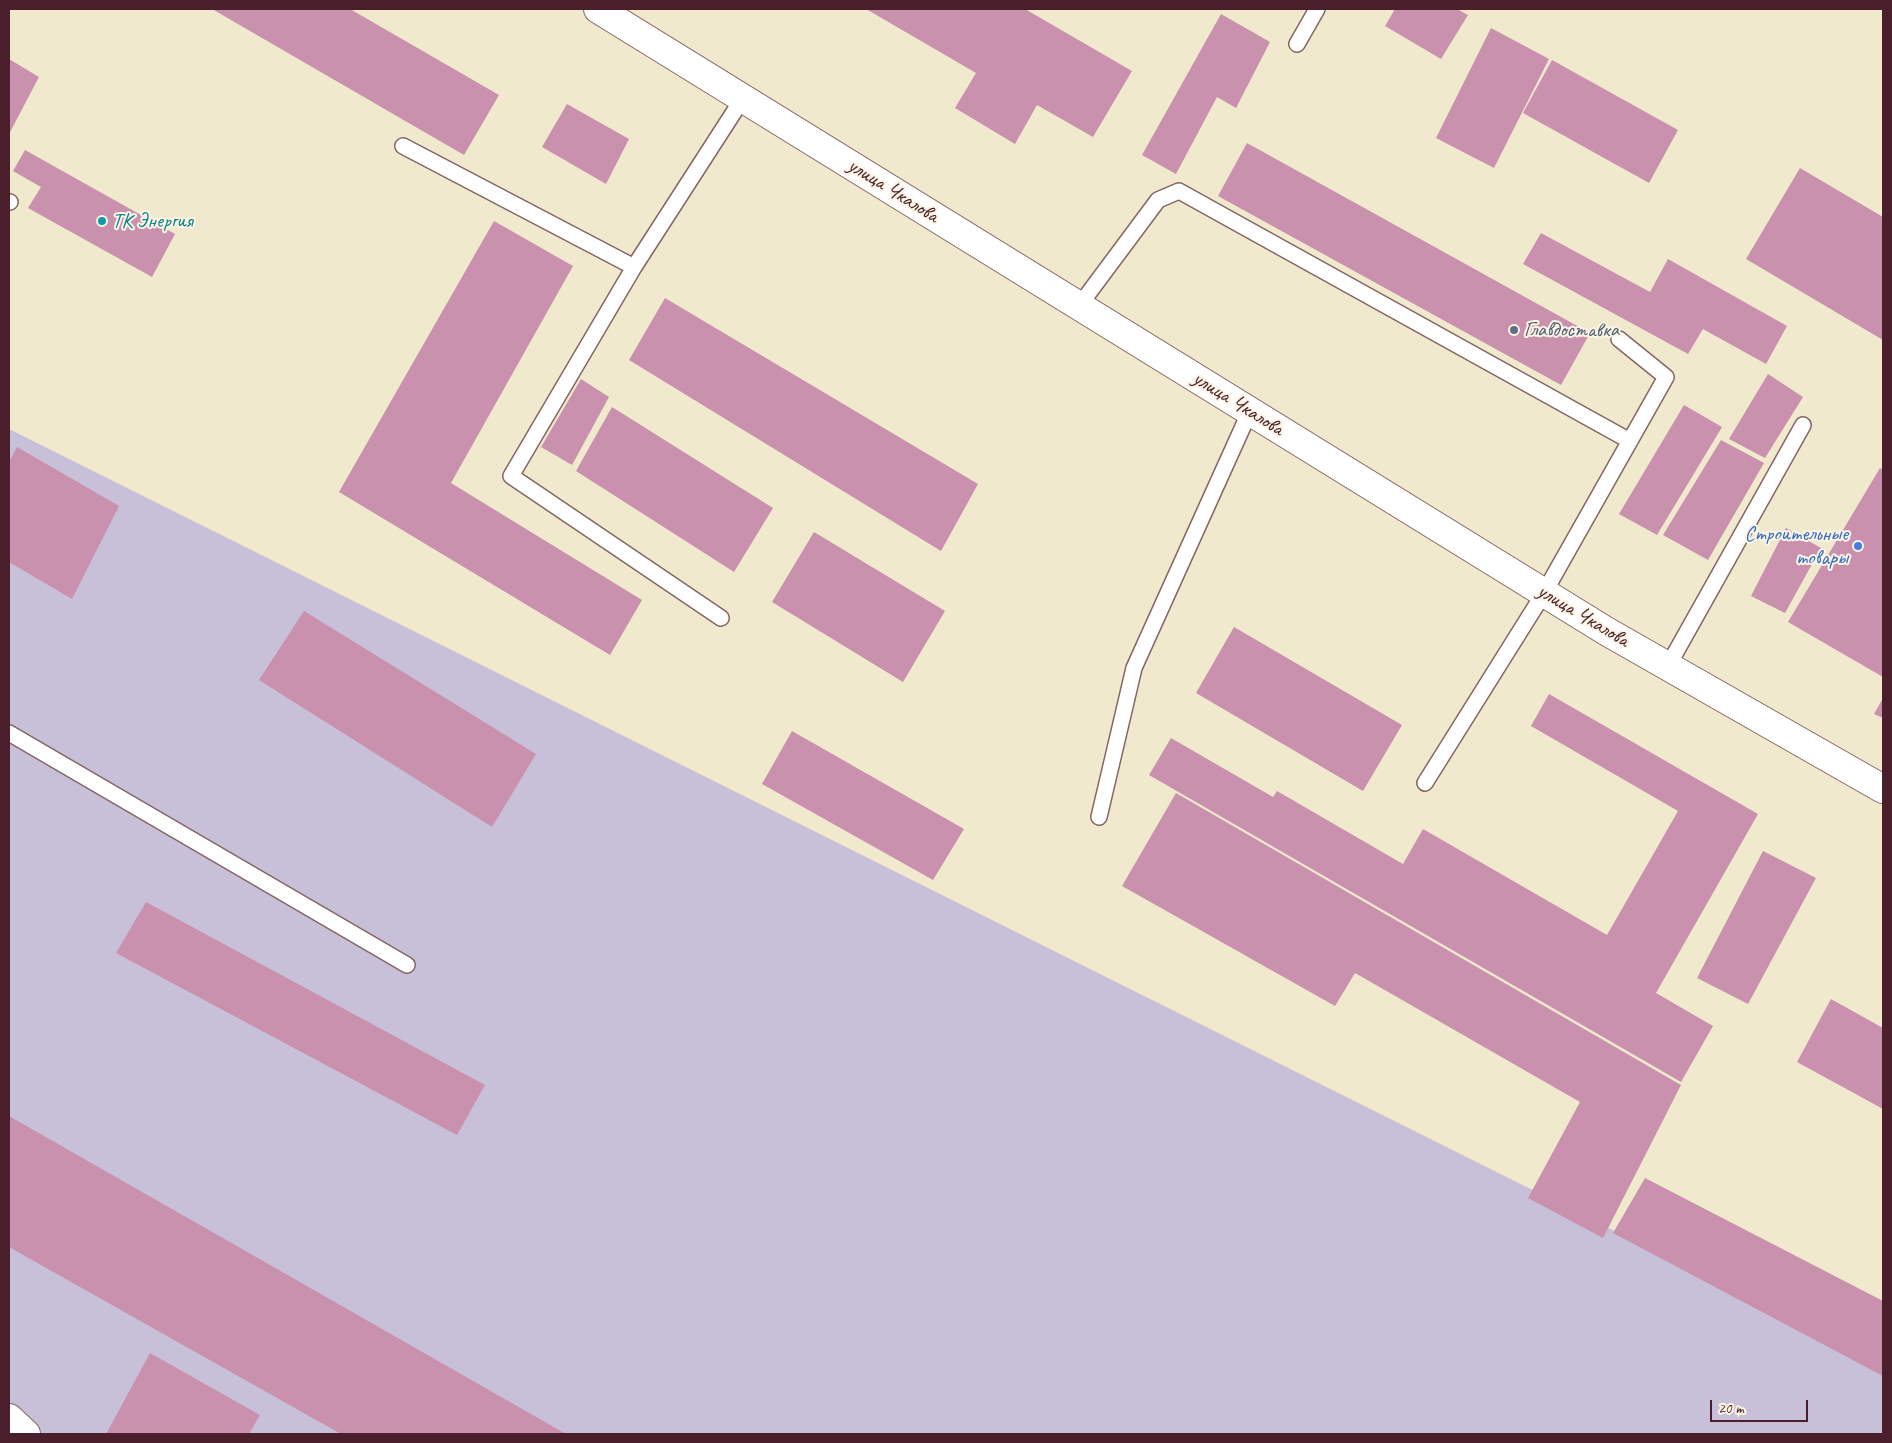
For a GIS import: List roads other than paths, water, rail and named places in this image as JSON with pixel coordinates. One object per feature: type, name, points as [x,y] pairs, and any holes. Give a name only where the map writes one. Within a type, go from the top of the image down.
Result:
[{"type":"street","name":"улица Чкалова","points":[[598,9],[1544,593],[1883,789]]},
{"type":"street","points":[[9,1418],[26,1434]]},
{"type":"lane","points":[[1297,44],[1317,9]]},
{"type":"lane","points":[[721,618],[511,476],[634,267],[743,98]]},
{"type":"lane","points":[[403,146],[634,267]]},
{"type":"lane","points":[[1079,306],[1158,200],[1179,192],[1630,441]]},
{"type":"lane","points":[[1425,783],[1544,593],[1666,377],[1619,340]]},
{"type":"lane","points":[[1099,817],[1134,668],[1250,411]]},
{"type":"lane","points":[[1668,666],[1803,425]]},
{"type":"lane","points":[[9,733],[407,965]]},
{"type":"place","name":"ТК Энергия","points":[[102,221]]},
{"type":"place","name":"Главдоставка","points":[[1514,330]]},
{"type":"place","name":"Строительные товары","points":[[1858,546]]}]
